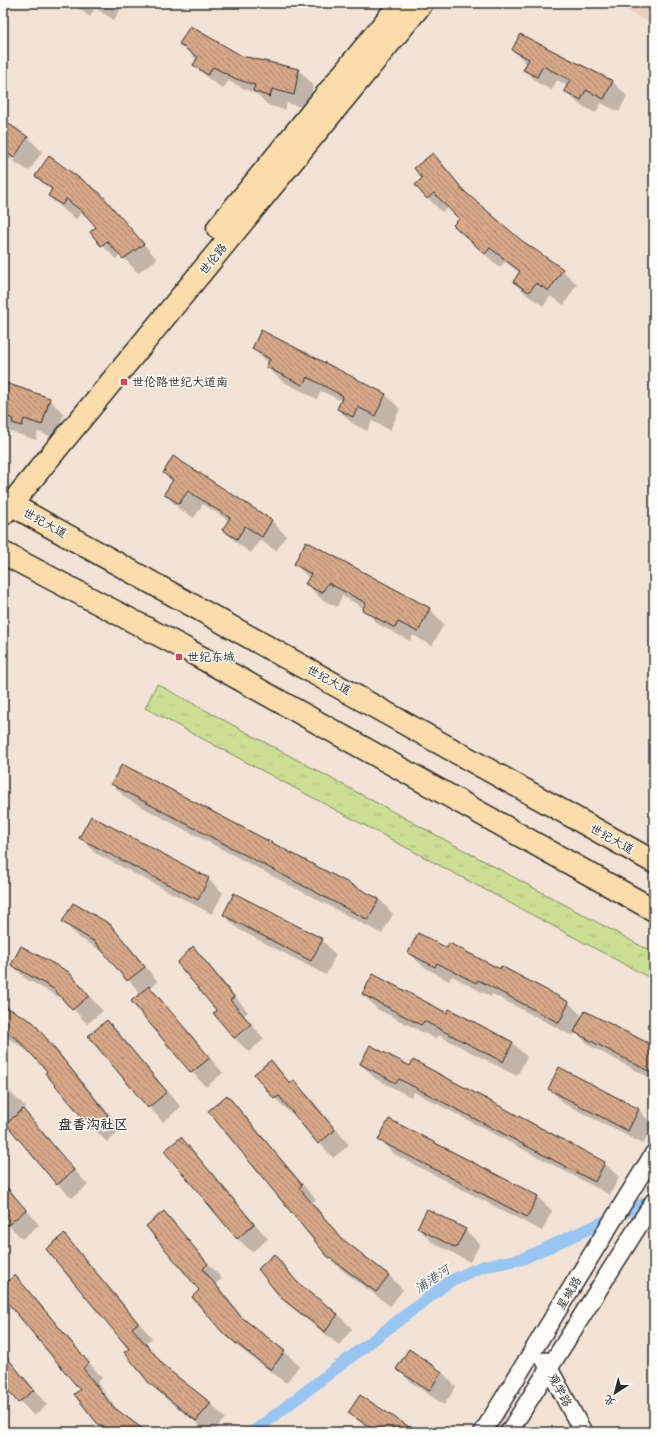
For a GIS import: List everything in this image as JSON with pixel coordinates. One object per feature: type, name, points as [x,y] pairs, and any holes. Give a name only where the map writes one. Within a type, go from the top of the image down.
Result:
[{"type":"main road","name":"世伦路","points":[[5,503],[401,3]]},
{"type":"main road","name":"世伦路","points":[[5,503],[422,3]]},
{"type":"main road","name":"世纪大道","points":[[5,503],[171,592],[654,862]]},
{"type":"main road","points":[[3,553],[184,648],[654,910]]},
{"type":"street","name":"星城路","points":[[483,1432],[536,1348],[654,1153]]},
{"type":"street","name":"星城路","points":[[509,1432],[654,1202]]},
{"type":"street","name":"观学路","points":[[536,1348],[583,1432]]},
{"type":"shaded area","points":[[613,3],[654,3],[654,25]]},
{"type":"green space","points":[[157,684],[654,953],[654,980],[145,708]]},
{"type":"building","points":[[190,26],[242,56],[299,69],[294,95],[272,89],[270,97],[253,91],[255,85],[236,79],[213,67],[208,75],[193,65],[198,57],[179,44]]},
{"type":"building","points":[[520,34],[613,81],[604,99],[586,90],[581,100],[564,91],[570,80],[543,66],[537,77],[523,70],[529,59],[512,50]]},
{"type":"building","points":[[3,120],[28,137],[14,158],[3,150]]},
{"type":"building","points":[[433,153],[464,191],[521,240],[563,269],[549,291],[536,283],[529,292],[513,282],[520,271],[490,248],[485,254],[453,225],[459,219],[434,193],[427,199],[415,185],[422,178],[414,168]]},
{"type":"building","points":[[49,156],[100,193],[144,244],[123,259],[107,241],[101,246],[90,232],[96,227],[83,212],[66,199],[62,205],[48,196],[52,189],[35,176]]},
{"type":"building","points":[[261,330],[386,394],[375,416],[358,407],[353,417],[337,409],[343,396],[307,377],[303,385],[266,367],[270,359],[252,349]]},
{"type":"building","points":[[3,382],[50,398],[42,425],[24,419],[22,426],[12,423],[13,419],[3,415]]},
{"type":"building","points":[[173,456],[272,520],[262,537],[245,526],[237,539],[222,530],[230,518],[188,491],[179,504],[164,494],[173,480],[163,473]]},
{"type":"building","points":[[306,541],[430,608],[418,632],[398,622],[395,628],[362,610],[366,603],[328,583],[322,593],[305,584],[311,574],[294,564]]},
{"type":"building","points":[[122,764],[379,899],[368,920],[111,784]]},
{"type":"building","points":[[91,816],[209,878],[198,900],[79,838]]},
{"type":"building","points":[[234,893],[323,939],[311,961],[223,915]]},
{"type":"building","points":[[73,903],[110,924],[145,967],[127,981],[95,942],[62,922]]},
{"type":"building","points":[[418,933],[447,948],[449,943],[500,969],[501,966],[569,1002],[559,1023],[478,980],[476,983],[437,963],[435,967],[408,953]]},
{"type":"building","points":[[21,946],[69,972],[89,996],[72,1010],[54,989],[11,965]]},
{"type":"building","points":[[193,946],[234,997],[230,1000],[251,1024],[234,1038],[213,1013],[217,1011],[177,963]]},
{"type":"building","points":[[373,974],[447,1013],[449,1009],[513,1042],[503,1062],[424,1021],[421,1025],[362,994]]},
{"type":"building","points":[[149,986],[210,1058],[191,1073],[131,1001]]},
{"type":"building","points":[[3,1005],[33,1022],[108,1115],[92,1129],[45,1073],[47,1071],[17,1039],[3,1030]]},
{"type":"building","points":[[585,1011],[654,1046],[654,1074],[574,1032]]},
{"type":"building","points":[[107,1020],[167,1092],[148,1108],[88,1036]]},
{"type":"building","points":[[370,1045],[410,1066],[413,1060],[605,1162],[595,1182],[399,1079],[396,1083],[360,1064]]},
{"type":"building","points":[[271,1060],[290,1084],[294,1080],[335,1130],[318,1144],[279,1096],[274,1099],[254,1074]]},
{"type":"building","points":[[559,1067],[639,1109],[628,1131],[548,1089]]},
{"type":"building","points":[[227,1095],[302,1185],[299,1188],[341,1238],[389,1275],[376,1292],[327,1256],[208,1111]]},
{"type":"building","points":[[23,1109],[74,1170],[57,1185],[6,1124]]},
{"type":"building","points":[[389,1119],[538,1196],[527,1217],[378,1140]]},
{"type":"building","points":[[181,1137],[254,1224],[237,1239],[164,1151]]},
{"type":"building","points":[[3,1183],[26,1210],[7,1226],[3,1221]]},
{"type":"building","points":[[427,1209],[466,1229],[456,1248],[417,1228]]},
{"type":"building","points":[[164,1211],[208,1264],[203,1269],[240,1316],[285,1351],[271,1370],[223,1333],[192,1297],[199,1290],[146,1226]]},
{"type":"building","points":[[64,1234],[138,1323],[132,1328],[165,1367],[211,1403],[196,1421],[149,1383],[124,1352],[129,1349],[46,1249]]},
{"type":"building","points":[[274,1254],[297,1282],[338,1314],[325,1332],[281,1298],[258,1269]]},
{"type":"building","points":[[15,1275],[89,1363],[83,1368],[112,1406],[147,1432],[109,1432],[97,1423],[74,1394],[80,1390],[3,1297],[3,1285]]},
{"type":"building","points":[[409,1349],[442,1372],[429,1391],[396,1369]]},
{"type":"building","points":[[3,1353],[34,1390],[18,1403],[3,1384]]},
{"type":"building","points":[[360,1395],[417,1432],[378,1432],[348,1413]]},
{"type":"waterway","name":"浦港河","points":[[253,1432],[450,1281],[481,1267],[522,1259],[654,1199]]},
{"type":"place","name":"世伦路世纪大道南","points":[[124,382]]},
{"type":"place","name":"世纪东城","points":[[179,657]]},
{"type":"district","name":"盘香沟社区","points":[[93,1124]]}]
